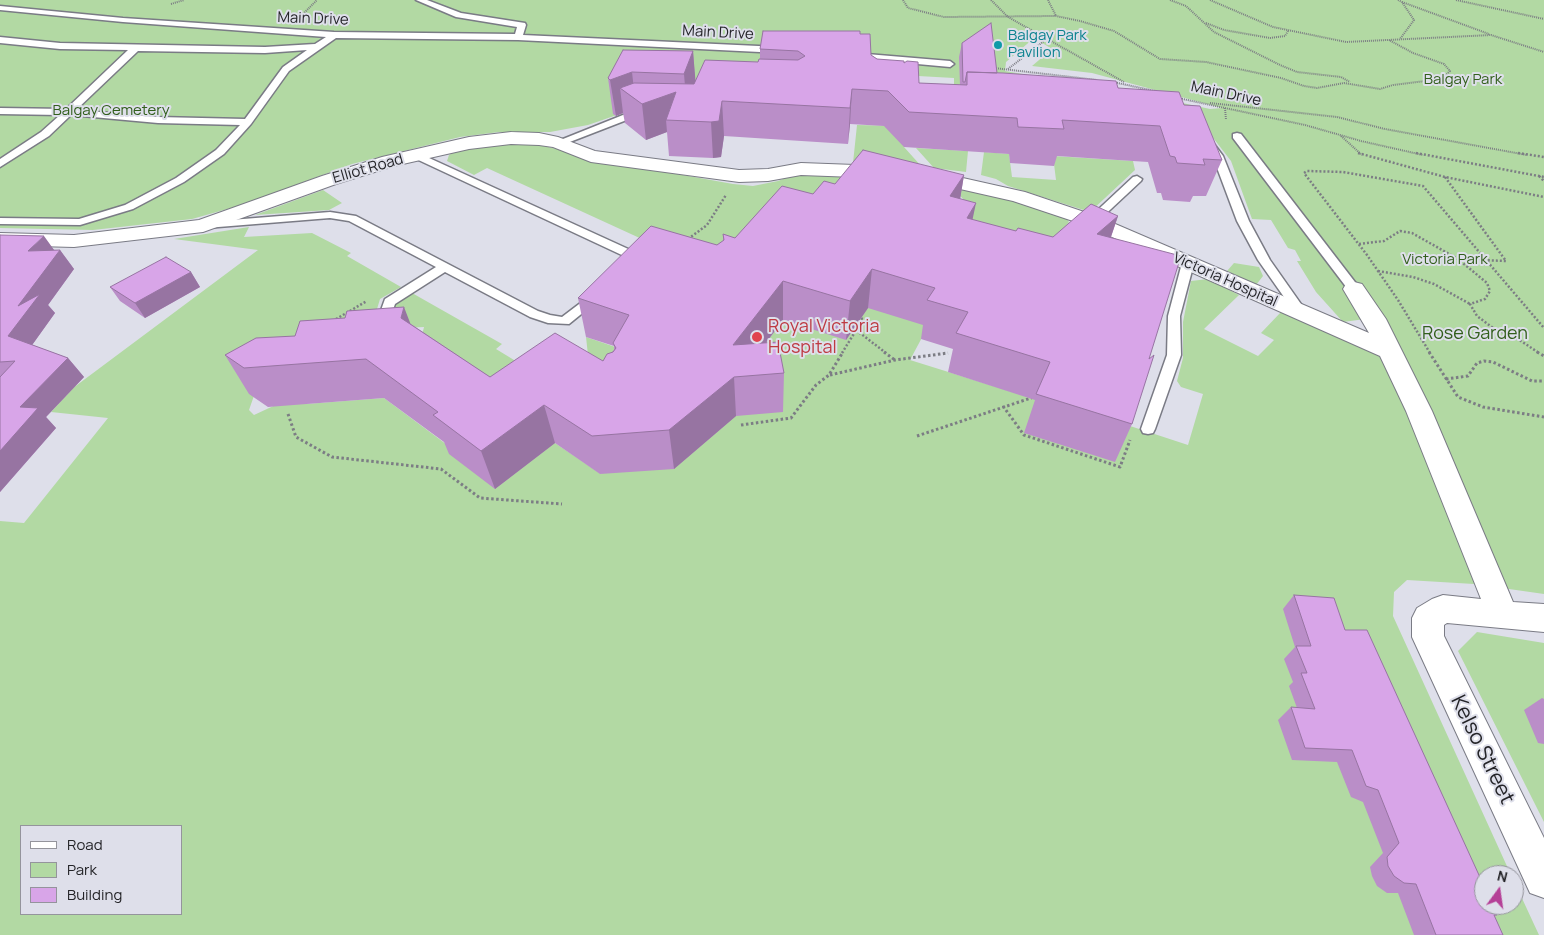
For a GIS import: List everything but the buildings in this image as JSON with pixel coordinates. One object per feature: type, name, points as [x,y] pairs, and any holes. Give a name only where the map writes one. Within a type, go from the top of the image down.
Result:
[{"type":"street","name":"Elliot Road","points":[[0,239],[84,240],[203,226],[329,180],[416,155],[469,143],[511,138],[558,143],[591,156],[739,176],[768,175],[801,169],[897,174]]},
{"type":"street","name":"Victoria Hospital","points":[[934,178],[1018,196],[1082,223],[1188,263],[1388,350]]},
{"type":"street","points":[[1354,289],[1374,319],[1419,411],[1502,613],[1544,618]]},
{"type":"street","name":"Kelso Street","points":[[1502,613],[1443,609],[1428,618],[1428,637],[1544,879]]},
{"type":"lane","points":[[420,0],[459,15],[522,25],[518,37]]},
{"type":"lane","name":"Main Drive","points":[[0,8],[123,20],[334,34],[518,37],[790,50]]},
{"type":"lane","points":[[0,221],[80,222],[129,207],[180,180],[220,152],[248,122],[286,69],[334,34]]},
{"type":"lane","points":[[0,40],[60,46],[136,48],[265,50],[315,47]]},
{"type":"lane","points":[[0,164],[44,134],[136,48]]},
{"type":"lane","points":[[846,55],[950,64]]},
{"type":"lane","points":[[0,112],[68,112],[158,120],[248,122]]},
{"type":"lane","points":[[558,143],[636,113],[650,112]]},
{"type":"lane","points":[[1238,136],[1354,289]]},
{"type":"lane","points":[[1200,137],[1206,141],[1218,156],[1243,222],[1264,260],[1302,314]]},
{"type":"lane","points":[[416,155],[637,257],[624,275]]},
{"type":"lane","points":[[1082,223],[1138,180]]},
{"type":"lane","points":[[203,226],[330,215],[352,218],[534,314],[549,324],[564,320],[604,291]]},
{"type":"lane","points":[[1148,429],[1174,355],[1174,316],[1188,263]]},
{"type":"lane","points":[[378,338],[388,302],[444,267]]},
{"type":"path","points":[[903,0],[908,8],[944,17],[1056,16],[1088,22],[1114,30],[1160,59],[1206,62],[1281,78],[1310,87],[1353,83]]},
{"type":"path","points":[[991,0],[1008,17],[1127,84]]},
{"type":"path","points":[[1048,0],[1056,16]]},
{"type":"path","points":[[1170,0],[1186,6],[1214,32],[1297,72],[1341,77],[1353,83],[1380,89],[1393,85],[1442,79],[1450,71],[1444,64],[1406,50],[1389,40]]},
{"type":"path","points":[[1210,0],[1288,31],[1346,42],[1491,35]]},
{"type":"path","points":[[1398,0],[1491,35],[1544,52]]},
{"type":"path","points":[[1456,0],[1544,19]]},
{"type":"path","points":[[1400,39],[1414,20],[1402,2]]},
{"type":"path","points":[[1203,22],[1224,30],[1270,38],[1285,36],[1288,31]]},
{"type":"path","points":[[1007,70],[1048,38]]},
{"type":"path","points":[[950,64],[1099,80]]},
{"type":"path","points":[[1108,81],[1155,91]]},
{"type":"path","name":"Main Drive","points":[[1173,96],[1305,125],[1403,151],[1544,176]]},
{"type":"path","points":[[1192,101],[1337,116],[1386,129],[1499,151],[1544,157]]},
{"type":"path","points":[[1340,135],[1359,154],[1445,177],[1544,197]]},
{"type":"path","points":[[1544,328],[1423,186],[1343,172],[1316,170],[1304,173],[1378,271],[1413,322],[1445,379],[1458,397],[1470,403],[1544,417]]},
{"type":"path","points":[[1539,176],[1544,181]]},
{"type":"path","points":[[1445,177],[1506,261],[1458,259]]},
{"type":"path","points":[[684,242],[707,225],[728,192]]},
{"type":"path","points":[[1359,244],[1384,241],[1400,231],[1412,233],[1458,259],[1487,283],[1490,292],[1485,299],[1470,304]]},
{"type":"path","points":[[1378,271],[1414,277],[1434,284],[1470,304],[1477,316],[1493,328],[1518,339],[1544,356]]},
{"type":"path","points":[[332,322],[375,297]]},
{"type":"path","points":[[741,425],[791,418],[816,385],[829,375],[863,318],[849,315]]},
{"type":"path","points":[[856,330],[894,360]]},
{"type":"path","points":[[829,375],[894,360],[948,352]]},
{"type":"path","points":[[1445,379],[1468,376],[1477,363],[1484,361],[1493,362],[1532,381],[1544,381]]},
{"type":"path","points":[[917,436],[1031,398],[1034,391]]},
{"type":"path","points":[[1003,406],[1024,435],[1120,467],[1134,427],[1148,429]]},
{"type":"path","points":[[288,414],[296,437],[332,457],[441,468],[480,498],[562,504]]},
{"type":"green space","points":[[0,0],[1544,0],[1544,594],[1474,584],[1407,580],[1394,592],[1393,616],[1506,865],[1474,865],[1474,915],[1524,915],[1524,903],[1539,935],[0,935],[0,521],[24,523],[108,418],[51,412],[73,388],[258,250],[174,239],[249,227],[244,237],[312,233],[351,253],[347,256],[401,287],[380,299],[363,356],[256,390],[249,410],[254,415],[282,402],[306,404],[384,398],[454,450],[555,443],[601,474],[676,388],[728,324],[839,313],[929,288],[926,330],[910,360],[1188,445],[1203,394],[1181,387],[1177,381],[1183,358],[1183,322],[1191,281],[1208,279],[1239,295],[1204,329],[1258,356],[1274,340],[1261,333],[1281,312],[1380,356],[1365,319],[1343,322],[1316,292],[1297,261],[1301,261],[1295,250],[1288,248],[1271,220],[1252,219],[1231,161],[1214,139],[1187,124],[960,72],[960,86],[954,90],[954,78],[900,75],[637,108],[588,125],[550,132],[499,132],[460,137],[352,164],[245,204],[192,219],[93,230],[0,228]],"holes":[[[1034,38],[1052,49],[1032,66],[1092,73],[1222,108],[1210,109],[1146,95],[1005,71],[1006,62]]]},
{"type":"green space","points":[[857,125],[898,126],[905,131],[904,147],[922,167],[853,163]]},
{"type":"green space","points":[[505,142],[535,144],[622,164],[753,186],[778,181],[798,173],[877,176],[737,276],[644,240],[487,168],[474,175],[447,161],[449,155],[459,149]]},
{"type":"green space","points":[[916,148],[968,151],[966,172],[934,168]]},
{"type":"green space","points":[[984,152],[1009,154],[1012,177],[1056,180],[1053,156],[1133,161],[1135,170],[1090,212],[1008,186],[996,179],[981,175]]},
{"type":"green space","points":[[950,185],[1038,207],[1066,218],[1069,222],[1056,240],[951,222],[965,201]]},
{"type":"green space","points":[[323,190],[342,203],[329,210],[255,215]]},
{"type":"green space","points":[[1234,263],[1259,267],[1263,276],[1256,285],[1227,271]]},
{"type":"green space","points":[[412,293],[502,344],[496,349],[550,382],[503,415],[417,356],[424,327],[404,328],[391,319],[395,303]]},
{"type":"green space","points":[[586,337],[665,364],[632,376],[588,355]]},
{"type":"green space","points":[[1477,632],[1544,643],[1544,822],[1458,651]]},
{"type":"place","name":"Balgay Park Pavilion","points":[[998,45]]},
{"type":"place","name":"Royal Victoria Hospital","points":[[757,337]]},
{"type":"park label","name":"Balgay Park","points":[[1463,80]]},
{"type":"park label","name":"Balgay Cemetery","points":[[111,111]]},
{"type":"park label","name":"Victoria Park","points":[[1445,260]]},
{"type":"park label","name":"Rose Garden","points":[[1475,334]]}]
